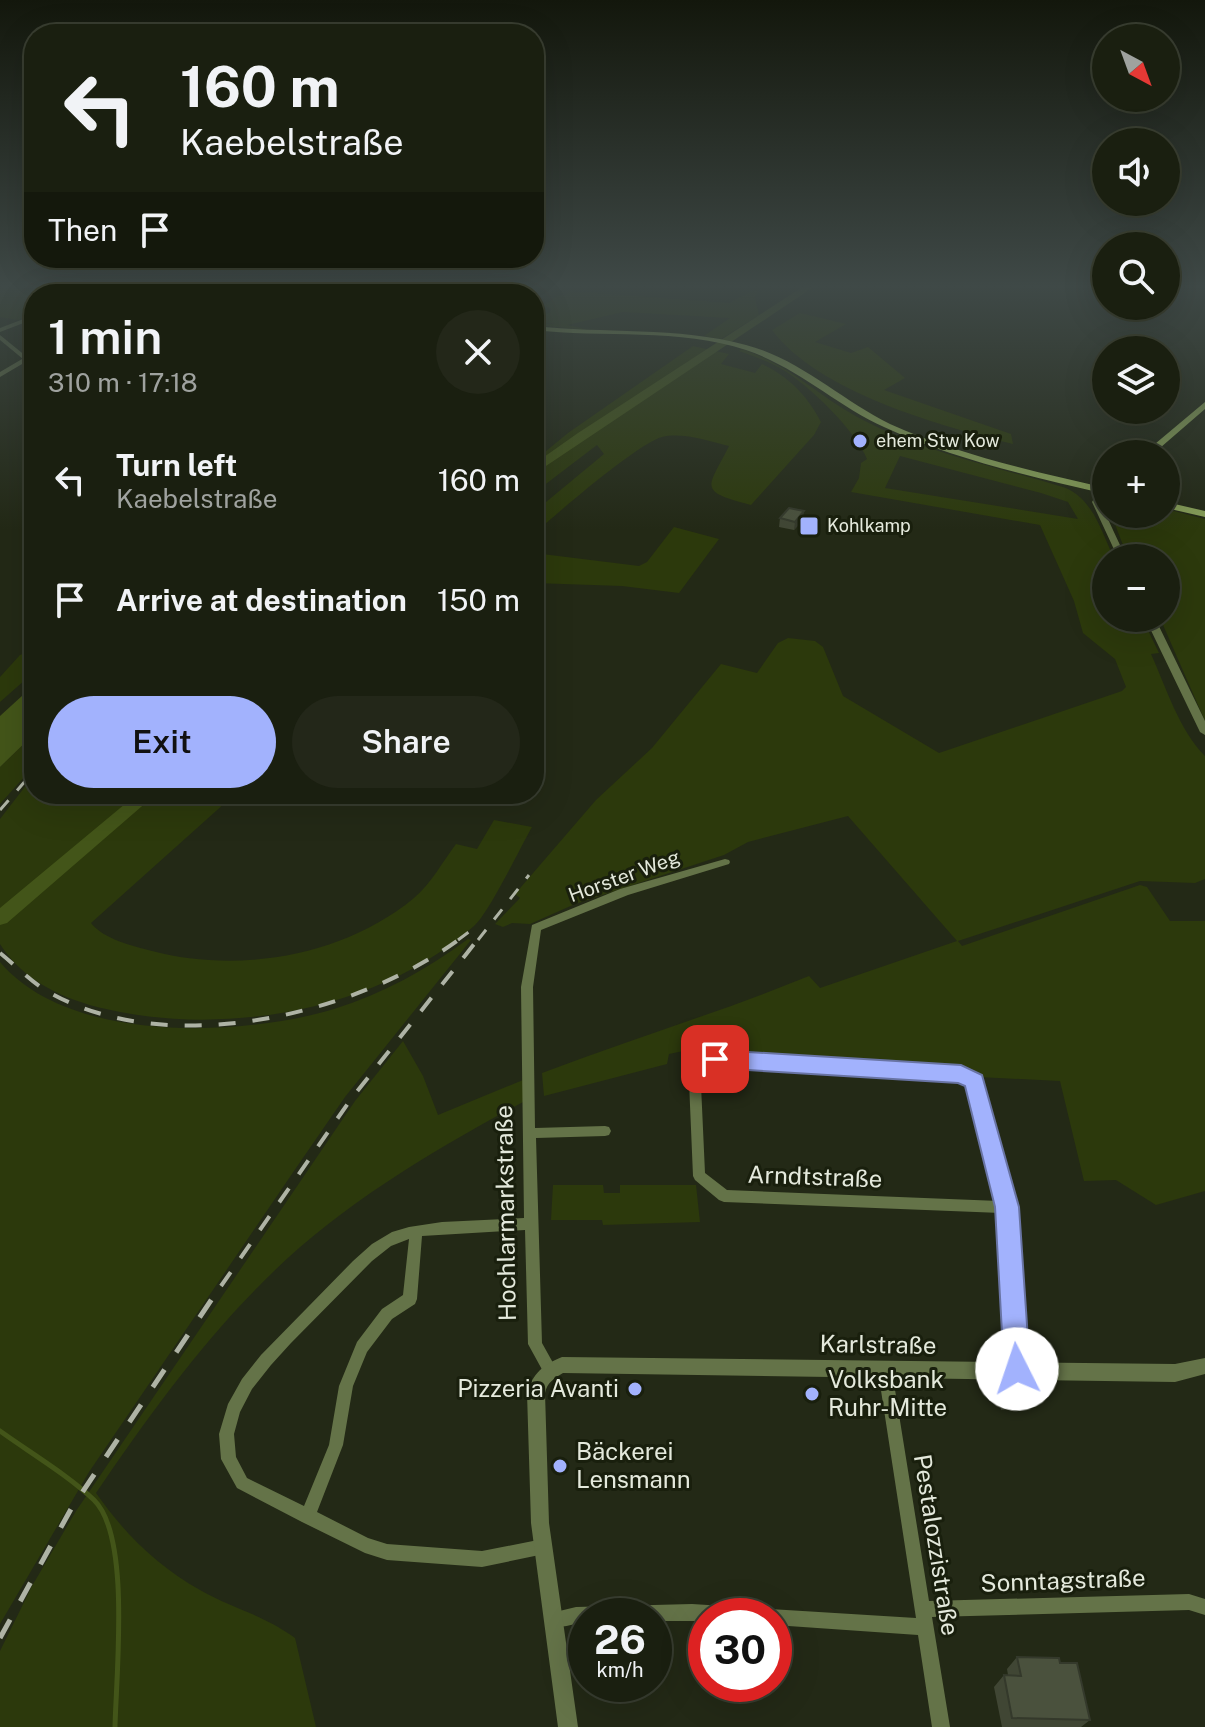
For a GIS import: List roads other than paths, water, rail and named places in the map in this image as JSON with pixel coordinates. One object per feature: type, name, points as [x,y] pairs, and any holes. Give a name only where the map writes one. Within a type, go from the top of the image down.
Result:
[{"type":"main road","points":[[794,369],[852,407],[907,434],[968,456],[1092,486]]},
{"type":"main road","points":[[1164,440],[1205,405]]},
{"type":"main road","points":[[1171,440],[1205,411]]},
{"type":"main road","points":[[1064,480],[1092,497]]},
{"type":"main road","points":[[1180,508],[1205,514]]},
{"type":"street","points":[[1157,632],[1205,732]]},
{"type":"street","name":"Horster Weg","points":[[536,928],[624,892],[725,862]]},
{"type":"street","name":"Hochlarmarkstraße","points":[[536,928],[527,987],[531,1224],[535,1344],[550,1370]]},
{"type":"street","name":"Arndtstraße","points":[[694,1058],[970,1077],[975,1081],[1007,1207],[724,1196],[699,1176],[694,1058]]},
{"type":"street","points":[[530,1133],[605,1131]]},
{"type":"street","points":[[1007,1207],[1017,1369]]},
{"type":"street","points":[[531,1224],[416,1232],[400,1235],[372,1253],[258,1367],[229,1424],[227,1452],[234,1474],[253,1491],[365,1545],[387,1552],[482,1559],[543,1547]]},
{"type":"street","points":[[307,1517],[336,1445],[346,1386],[362,1347],[387,1314],[410,1299],[416,1232]]},
{"type":"street","name":"Karlstraße","points":[[550,1370],[562,1365],[1175,1373],[1205,1366]]},
{"type":"street","points":[[550,1370],[540,1380],[535,1402],[543,1547],[568,1727]]},
{"type":"street","name":"Pestalozzistraße","points":[[885,1371],[941,1727]]},
{"type":"street","name":"Sonntagstraße","points":[[553,1620],[576,1615],[692,1612],[924,1618],[1189,1602],[1205,1607]]},
{"type":"waterway","points":[[544,463],[684,369]]},
{"type":"waterway","points":[[0,918],[136,804]]},
{"type":"waterway","points":[[0,1431],[84,1491],[106,1518],[113,1543],[119,1608],[115,1727]]},
{"type":"railway","points":[[0,810],[24,782]]},
{"type":"railway","points":[[478,940],[529,875]]},
{"type":"railway","points":[[459,939],[478,925]]},
{"type":"railway","points":[[221,1286],[351,1099],[479,938]]},
{"type":"railway","points":[[0,953],[47,991],[95,1012],[147,1023],[203,1025],[260,1020],[316,1007],[369,989],[418,965],[459,939]]},
{"type":"railway","points":[[0,1638],[71,1509],[222,1284]]},
{"type":"place","name":"ehem Stw Kow","points":[[860,441]]},
{"type":"place","name":"Kohlkamp","points":[[809,526]]},
{"type":"place","name":"Pizzeria Avanti","points":[[635,1389]]},
{"type":"place","name":"Volksbank Ruhr-Mitte","points":[[812,1394]]},
{"type":"place","name":"Bäckerei Lensmann","points":[[560,1466]]}]
